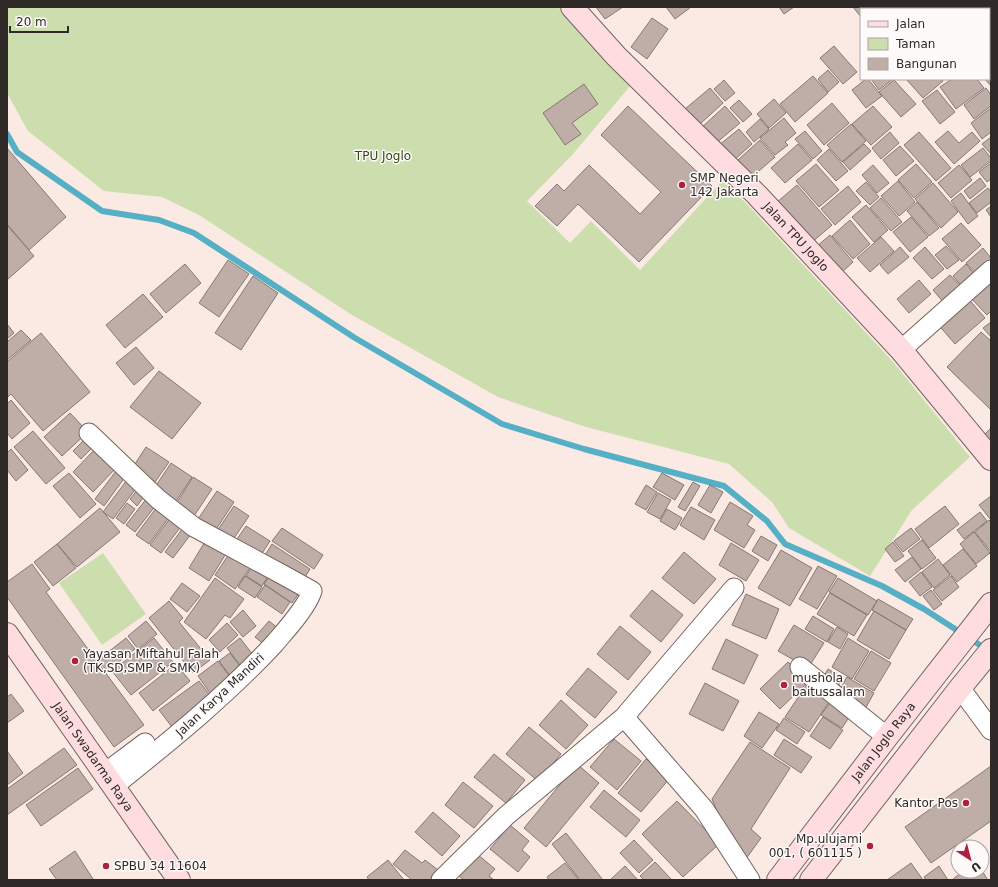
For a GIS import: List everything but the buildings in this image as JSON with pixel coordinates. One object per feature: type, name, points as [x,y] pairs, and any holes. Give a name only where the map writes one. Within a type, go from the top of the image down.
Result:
[{"type":"main road","name":"Jalan TPU Joglo","points":[[572,7],[616,56],[757,195],[901,350],[991,459]]},
{"type":"main road","name":"Jalan Joglo Raya","points":[[778,880],[986,610]]},
{"type":"main road","name":"Jalan Swadarma Raya","points":[[7,634],[179,880]]},
{"type":"main road","points":[[811,880],[991,650]]},
{"type":"street","points":[[901,350],[991,270]]},
{"type":"street","name":"Jalan Karya Mandiri","points":[[89,433],[158,499],[194,527],[312,591],[292,624],[258,661],[205,712],[110,780]]},
{"type":"street","points":[[441,880],[506,816],[624,717],[734,588]]},
{"type":"street","points":[[800,667],[887,737]]},
{"type":"street","points":[[960,688],[991,730]]},
{"type":"street","points":[[624,717],[704,809],[750,880]]},
{"type":"street","points":[[110,780],[145,743]]},
{"type":"green space","name":"TPU Joglo","points":[[7,7],[558,7],[606,63],[631,85],[573,154],[527,201],[570,243],[591,221],[640,270],[722,181],[746,203],[894,363],[970,457],[912,510],[870,576],[789,528],[772,502],[729,464],[586,427],[498,397],[352,315],[199,215],[162,197],[104,191],[28,131],[7,93]]},
{"type":"green space","points":[[103,553],[146,614],[102,645],[59,583]]},
{"type":"waterway","points":[[7,134],[17,152],[102,211],[159,220],[194,233],[355,338],[502,424],[584,449],[724,486],[767,521],[785,544],[882,586],[924,609],[986,649]]},
{"type":"place","name":"SMP Negeri 142 Jakarta","points":[[682,185]]},
{"type":"place","name":"Yayasan Miftahul Falah (TK,SD,SMP & SMK)","points":[[75,661]]},
{"type":"place","name":"mushola baitussalam","points":[[784,685]]},
{"type":"place","name":"Kantor Pos","points":[[966,803]]},
{"type":"place","name":"Mp.ulujami 001, ( 601115 )","points":[[870,846]]},
{"type":"place","name":"SPBU 34 11604","points":[[106,866]]}]
